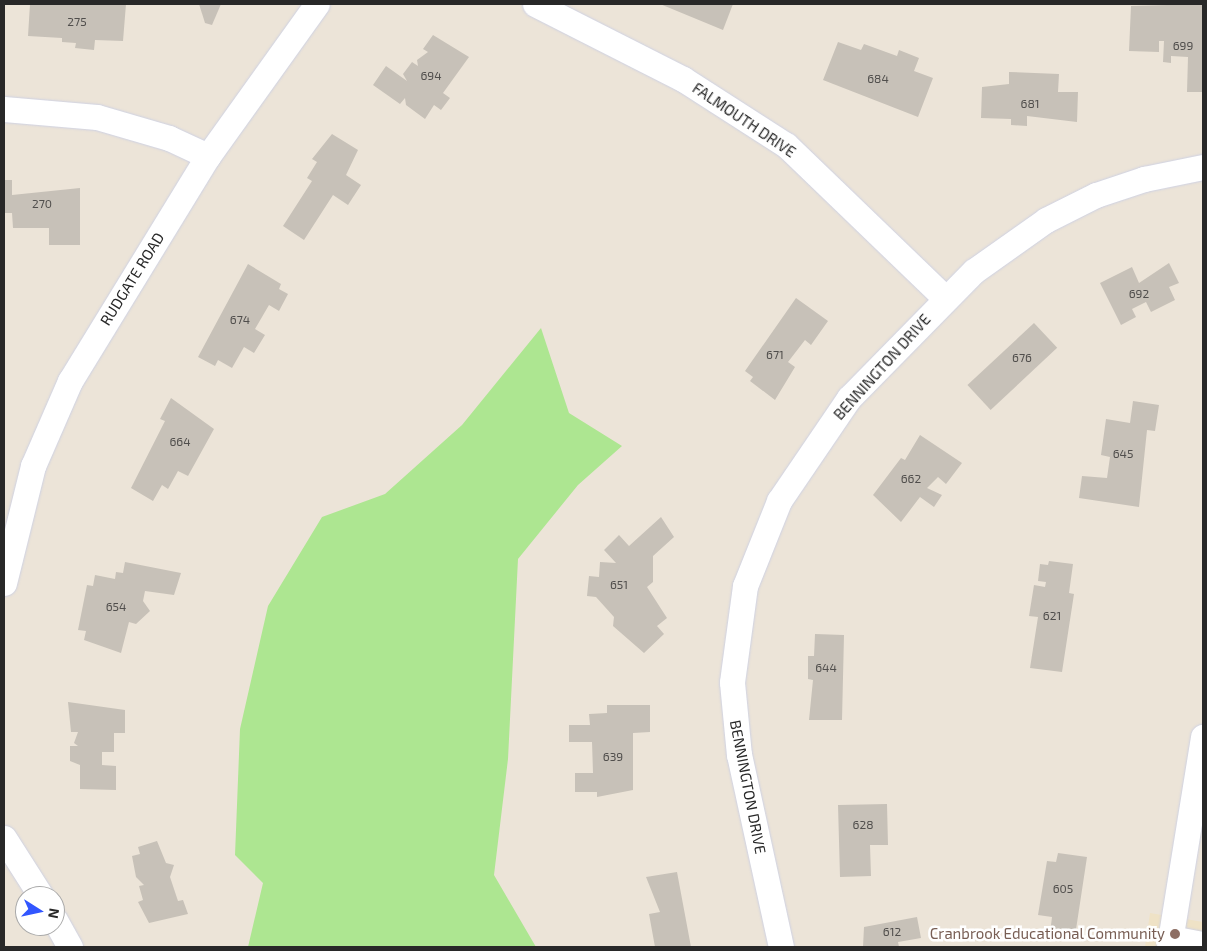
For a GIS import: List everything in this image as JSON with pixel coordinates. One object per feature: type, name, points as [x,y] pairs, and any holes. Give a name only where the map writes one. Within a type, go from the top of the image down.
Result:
[{"type":"street","name":"RUDGATE ROAD","points":[[4,583],[33,466],[54,414],[88,348],[208,156],[317,4]]},
{"type":"street","name":"FALMOUTH DRIVE","points":[[535,4],[566,11],[691,84],[786,144],[945,298]]},
{"type":"street","points":[[4,109],[105,119],[169,138],[208,156]]},
{"type":"street","name":"BENNINGTON DRIVE","points":[[782,947],[744,785],[733,711],[734,652],[745,586],[765,528],[794,472],[849,398],[945,298],[1000,251],[1070,207],[1118,186],[1203,168]]},
{"type":"street","points":[[1203,737],[1170,943],[1203,944]]},
{"type":"street","points":[[4,838],[35,886]]},
{"type":"street","points":[[64,936],[70,947]]},
{"type":"shaded area","name":"Cranbrook Educational Community","points":[[1150,913],[1203,922],[1203,947],[1145,947]]},
{"type":"green space","points":[[541,328],[569,413],[622,446],[578,485],[518,559],[508,759],[494,875],[536,947],[248,947],[263,883],[235,855],[240,729],[268,606],[322,517],[385,494],[462,425]]},
{"type":"building","points":[[30,4],[126,4],[123,41],[95,40],[94,50],[75,48],[76,43],[62,42],[62,38],[28,36]]},
{"type":"building","points":[[199,4],[221,4],[212,25],[205,23]]},
{"type":"building","points":[[660,4],[733,4],[723,30]]},
{"type":"building","points":[[1203,4],[1203,92],[1187,92],[1188,57],[1171,56],[1171,63],[1163,62],[1164,41],[1159,41],[1159,52],[1129,51],[1131,6]]},
{"type":"building","points":[[433,35],[469,57],[443,93],[450,98],[441,110],[434,105],[425,119],[406,105],[405,98],[400,104],[373,85],[386,66],[407,81],[403,74],[412,62],[418,66],[417,60],[428,52],[423,49]]},
{"type":"building","points":[[838,42],[861,50],[864,44],[897,56],[899,50],[919,58],[914,71],[933,78],[918,117],[823,80]]},
{"type":"building","points":[[1009,72],[1059,74],[1058,92],[1078,92],[1077,122],[1027,116],[1027,126],[1011,125],[1011,119],[981,118],[982,87],[1009,84]]},
{"type":"building","points":[[332,134],[358,150],[346,175],[361,185],[348,205],[333,195],[304,240],[283,226],[312,181],[307,178],[317,162],[312,159]]},
{"type":"building","points":[[4,180],[12,180],[12,195],[80,188],[80,245],[49,245],[49,228],[13,228],[12,213],[4,213]]},
{"type":"building","points":[[1169,263],[1179,283],[1169,287],[1175,300],[1151,312],[1146,302],[1132,309],[1136,317],[1121,325],[1100,283],[1132,267],[1139,283]]},
{"type":"building","points":[[248,264],[281,284],[279,289],[288,294],[279,311],[269,305],[255,329],[265,335],[254,353],[244,347],[232,368],[218,360],[215,366],[198,357]]},
{"type":"building","points":[[796,298],[828,321],[811,345],[805,340],[788,362],[795,367],[775,400],[750,381],[753,377],[745,371]]},
{"type":"building","points":[[1034,323],[1057,348],[991,410],[967,385]]},
{"type":"building","points":[[171,398],[214,429],[188,476],[178,471],[168,489],[162,485],[153,501],[131,488],[165,421],[160,419]]},
{"type":"building","points":[[1133,401],[1159,405],[1155,431],[1147,430],[1139,507],[1079,498],[1082,476],[1107,478],[1110,457],[1101,455],[1106,419],[1130,423]]},
{"type":"building","points":[[920,435],[962,463],[946,484],[938,477],[927,488],[942,495],[934,507],[920,497],[901,522],[873,495],[901,458],[905,460]]},
{"type":"building","points":[[661,517],[674,537],[653,556],[653,582],[647,587],[667,618],[657,626],[664,634],[644,653],[613,626],[614,617],[596,597],[587,596],[589,576],[599,577],[600,562],[616,563],[604,550],[619,535],[629,546]]},
{"type":"building","points":[[1049,561],[1073,564],[1069,593],[1074,594],[1062,672],[1030,668],[1038,617],[1029,616],[1034,585],[1045,587],[1046,582],[1038,581],[1040,564],[1048,565]]},
{"type":"building","points":[[125,562],[181,573],[174,595],[145,591],[143,601],[150,611],[136,624],[129,622],[121,653],[84,640],[86,631],[78,630],[87,585],[93,586],[95,575],[115,579],[116,572],[123,573]]},
{"type":"building","points":[[815,634],[844,635],[842,720],[809,720],[813,680],[808,679],[808,656],[814,656]]},
{"type":"building","points":[[68,702],[125,710],[125,733],[114,733],[114,752],[102,752],[102,765],[116,766],[116,790],[80,789],[80,765],[70,761],[70,746],[78,746],[74,743],[78,732],[71,732]]},
{"type":"building","points":[[607,705],[650,705],[650,732],[633,733],[633,790],[597,797],[597,792],[575,792],[575,773],[593,773],[592,742],[569,742],[569,725],[590,725],[589,714],[607,713]]},
{"type":"building","points":[[887,804],[888,845],[870,845],[871,876],[840,877],[838,805]]},
{"type":"building","points":[[157,841],[166,863],[174,865],[170,877],[178,901],[183,900],[188,914],[149,923],[138,902],[143,900],[139,886],[144,885],[136,877],[132,856],[140,854],[138,847]]},
{"type":"building","points":[[1058,853],[1087,857],[1075,936],[1050,933],[1052,917],[1038,915],[1047,861],[1056,862]]},
{"type":"building","points":[[677,872],[691,947],[655,947],[649,914],[660,912],[646,877]]},
{"type":"building","points":[[917,917],[921,938],[898,942],[899,947],[863,947],[864,927]]},
{"type":"place","name":"Cranbrook Educational Community","points":[[1175,934]]}]
